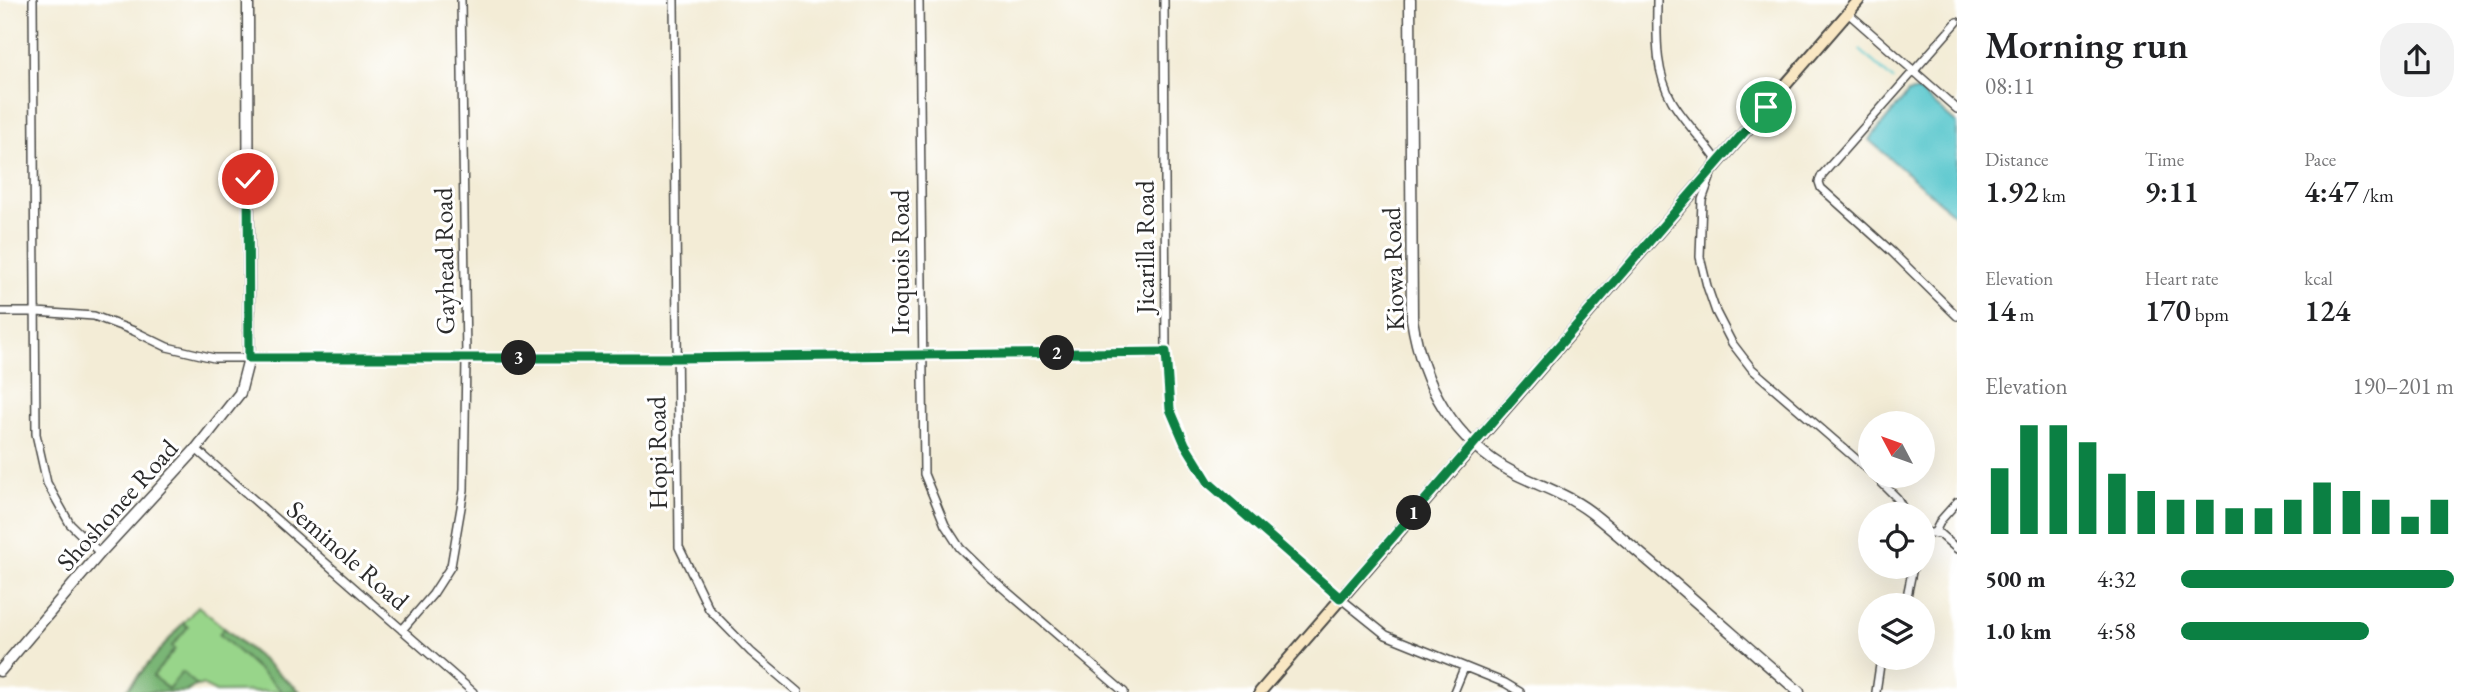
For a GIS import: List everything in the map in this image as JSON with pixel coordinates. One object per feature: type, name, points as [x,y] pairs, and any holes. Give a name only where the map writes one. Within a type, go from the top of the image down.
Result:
[{"type":"main road","points":[[1260,692],[1859,0]]},
{"type":"street","points":[[33,0],[36,434],[47,483],[70,524],[100,554]]},
{"type":"street","name":"Shoshonee Road","points":[[0,671],[100,554],[196,449],[240,393],[249,358],[248,0]]},
{"type":"street","name":"Gayhead Road","points":[[402,631],[451,566],[464,490],[466,358],[461,0]]},
{"type":"street","name":"Hopi Road","points":[[674,0],[679,547],[709,609],[751,652],[798,692]]},
{"type":"street","name":"Iroquois Road","points":[[919,0],[924,474],[945,525],[961,548],[989,576],[1124,692]]},
{"type":"street","name":"Jicarilla Road","points":[[1164,0],[1166,352],[1170,409],[1185,444],[1209,483],[1386,635],[1520,692]]},
{"type":"street","name":"Kiowa Road","points":[[1410,0],[1412,319],[1416,343],[1430,387],[1450,417],[1474,443],[1505,468],[1577,501],[1799,692]]},
{"type":"street","points":[[1657,0],[1657,57],[1661,75],[1671,101],[1718,162],[1702,198],[1700,232],[1700,257],[1716,312],[1732,343],[1752,369],[1858,461]]},
{"type":"street","points":[[1848,13],[1957,109]]},
{"type":"street","points":[[1957,22],[1822,175],[1819,182],[1821,188],[1957,316]]},
{"type":"street","points":[[0,312],[94,317],[134,331],[167,347],[214,358],[677,358],[1166,352]]},
{"type":"street","name":"Seminole Road","points":[[196,449],[473,692]]},
{"type":"street","points":[[1887,488],[1899,502]]},
{"type":"street","points":[[1957,502],[1941,520],[1935,532],[1957,549]]},
{"type":"street","points":[[1454,692],[1464,668]]},
{"type":"street","points":[[1876,692],[1879,670]]},
{"type":"green space","points":[[198,606],[300,691],[216,692],[202,685],[187,692],[124,692]]},
{"type":"green space","points":[[183,623],[188,627],[172,646],[175,649],[153,676],[168,689],[182,672],[197,685],[185,692],[125,692]]},
{"type":"green space","points":[[224,628],[299,691],[283,692],[219,634]]},
{"type":"water","points":[[1919,91],[1957,124],[1957,217],[1869,140],[1908,93]]},
{"type":"waterway","points":[[1860,50],[1893,80]]},
{"type":"route","points":[[248,179],[249,358],[677,358],[1166,352],[1170,409],[1185,444],[1209,483],[1340,598],[1766,107]]}]
